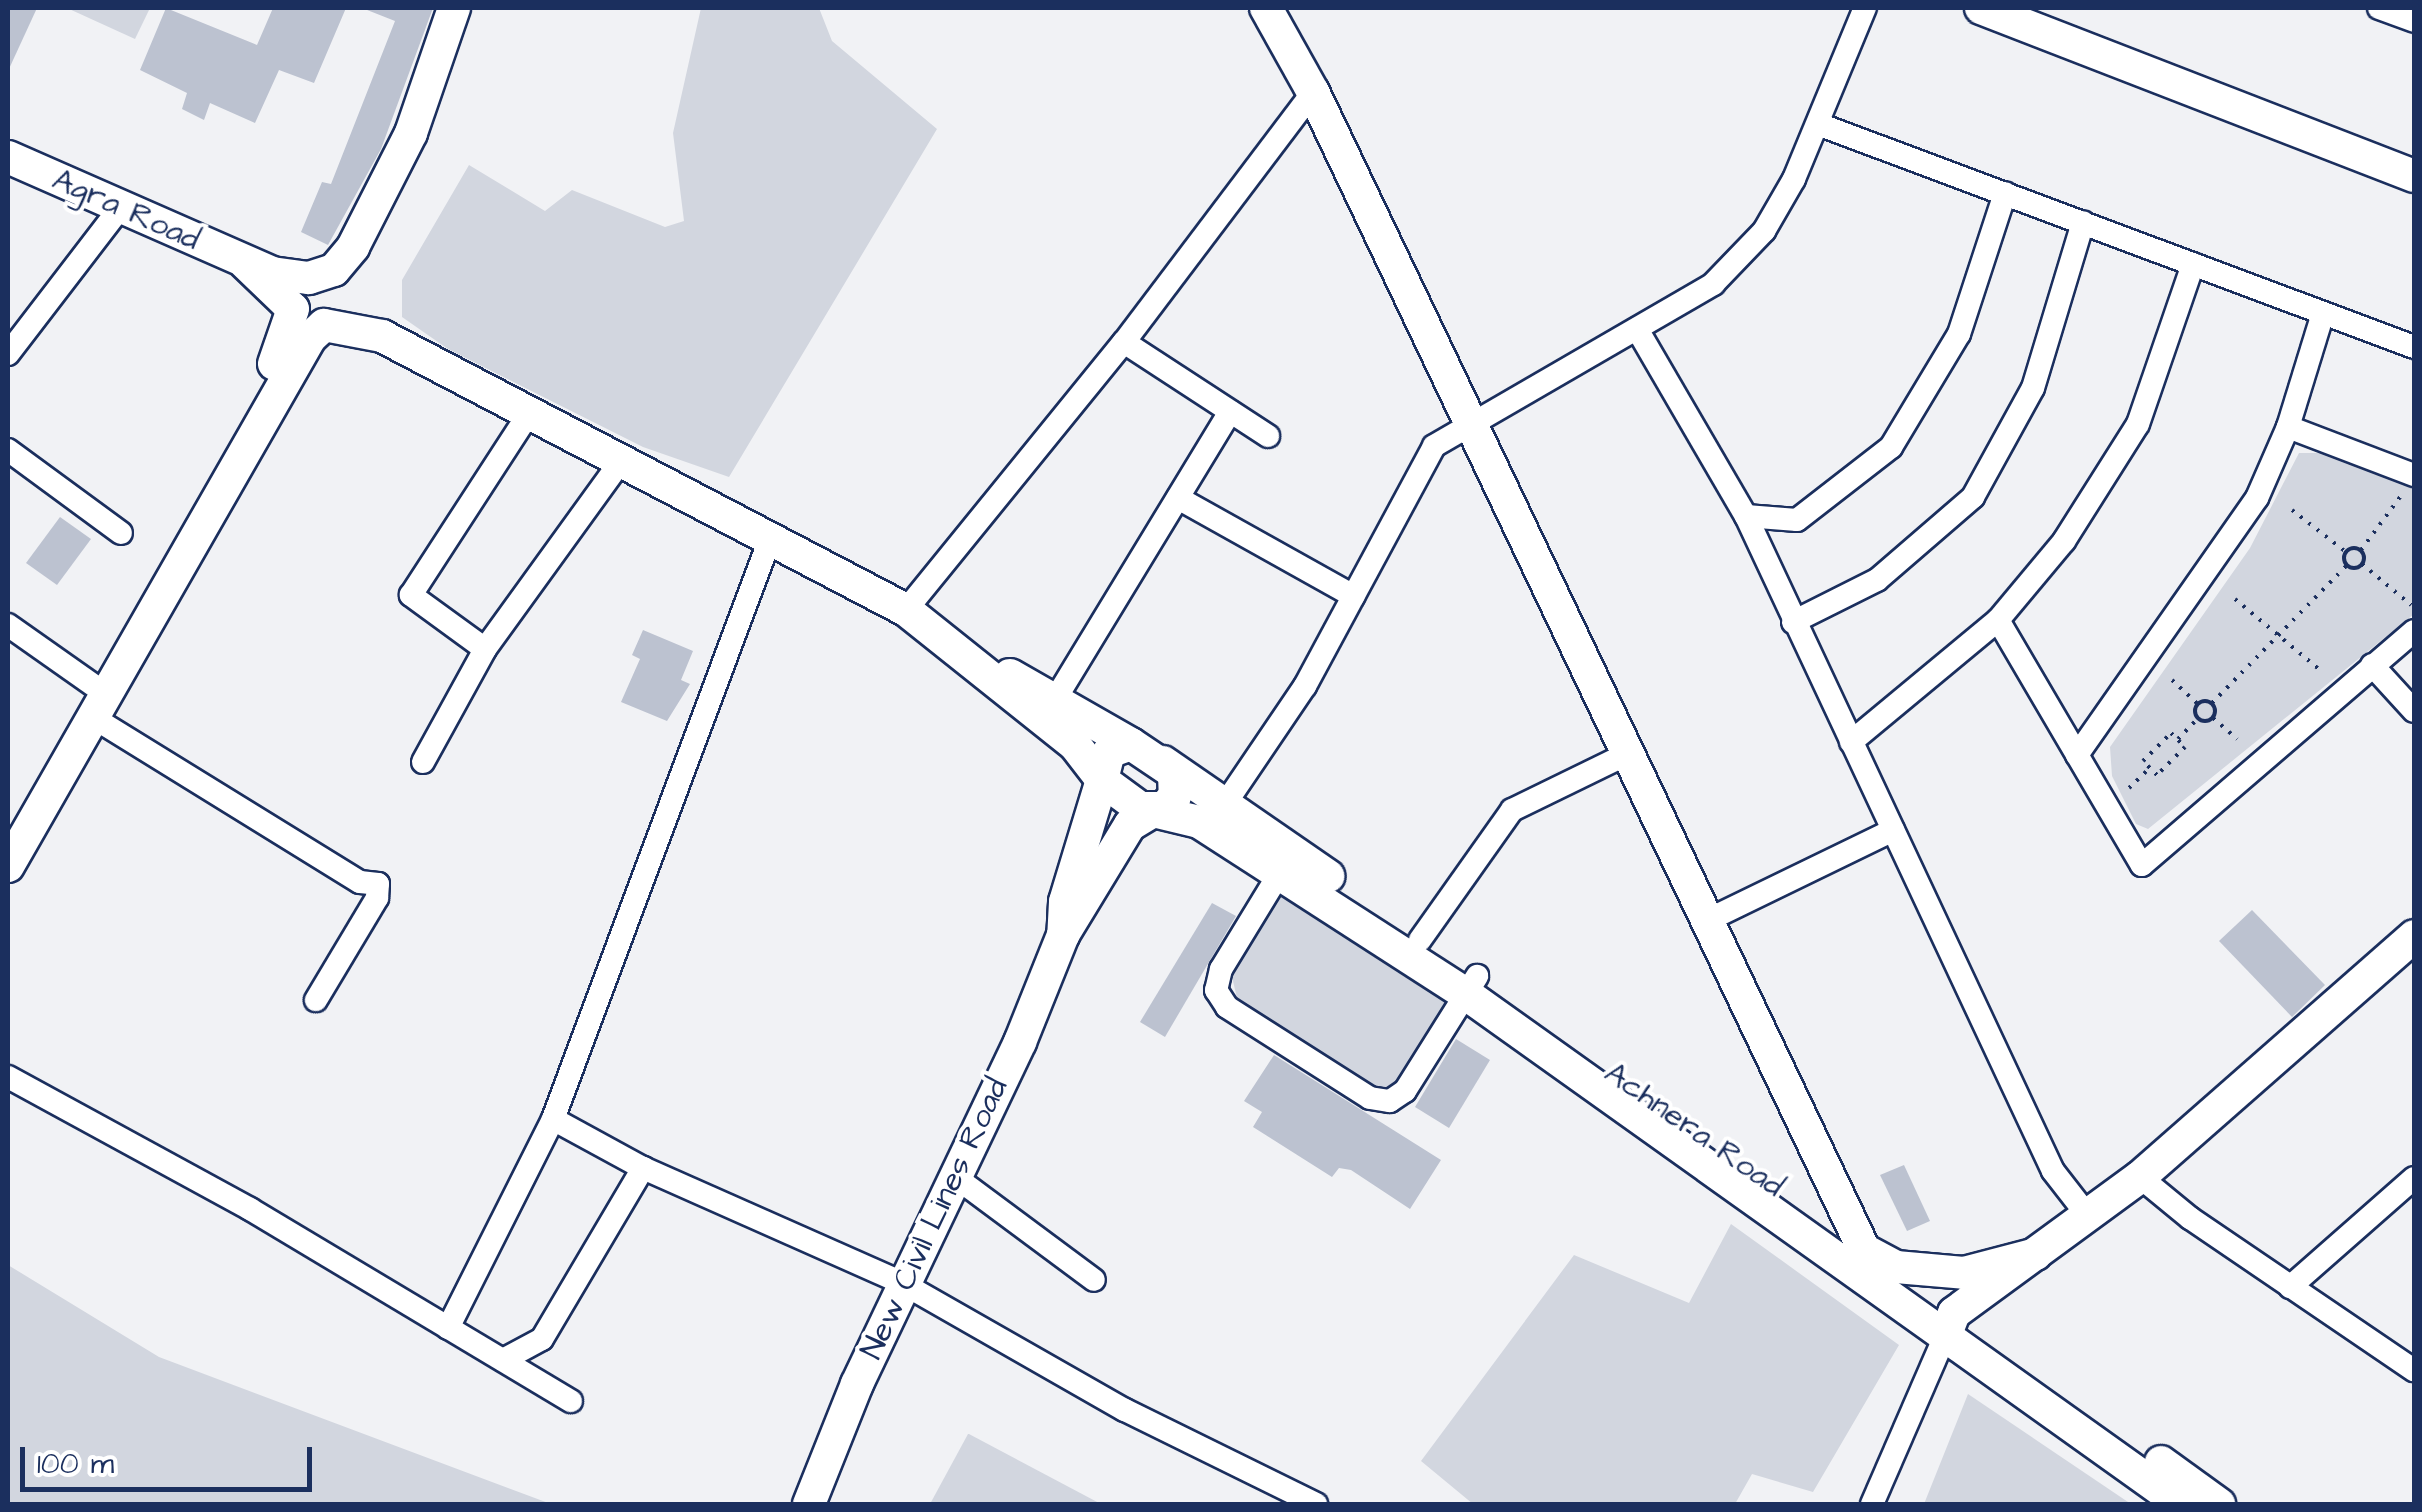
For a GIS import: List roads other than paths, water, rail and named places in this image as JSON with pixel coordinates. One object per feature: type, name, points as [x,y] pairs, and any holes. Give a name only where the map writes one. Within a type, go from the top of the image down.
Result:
[{"type":"main road","points":[[8,866],[278,358],[296,290],[308,278],[334,270],[353,247],[425,100],[454,8]]},
{"type":"main road","points":[[8,830],[98,700],[292,366],[332,312],[350,266],[378,230],[442,105],[472,8]]},
{"type":"main road","points":[[1266,8],[1313,92],[1864,1250],[1896,1266],[1964,1273],[2036,1254]]},
{"type":"main road","points":[[1982,8],[2414,176]]},
{"type":"main road","name":"Agra Road","points":[[8,157],[245,263]]},
{"type":"main road","points":[[245,263],[332,285],[332,312]]},
{"type":"main road","points":[[245,263],[306,325],[332,312]]},
{"type":"main road","points":[[332,312],[906,610],[970,656],[1075,745],[1111,791],[1153,812]]},
{"type":"main road","points":[[970,656],[1056,698],[1163,762],[1177,788],[1170,803],[1153,812],[1112,847],[1063,935]]},
{"type":"main road","points":[[1063,935],[1065,902],[1109,752],[1131,744]]},
{"type":"main road","name":"Achnera Road","points":[[1163,762],[1226,804],[1287,861],[1864,1250],[1950,1324],[2181,1504]]},
{"type":"main road","name":"Achnera Road","points":[[1153,812],[1199,822],[1287,861],[1420,940],[1471,985],[1950,1324],[2219,1504]]},
{"type":"main road","name":"New Civil Lines Road","points":[[809,1504],[902,1283],[1063,935]]},
{"type":"main road","points":[[1950,1324],[2140,1177],[2414,936]]},
{"type":"street","points":[[1226,804],[1304,686],[1434,446],[1713,284],[1764,231],[1818,124],[1866,8]]},
{"type":"street","points":[[2379,8],[2414,21]]},
{"type":"street","points":[[906,610],[1124,342],[1313,92]]},
{"type":"street","points":[[1818,124],[2414,347]]},
{"type":"street","points":[[1746,516],[1797,520],[1891,447],[1959,334],[2005,194]]},
{"type":"street","points":[[8,353],[120,208]]},
{"type":"street","points":[[1793,622],[1877,580],[1973,497],[2033,388],[2083,222]]},
{"type":"street","points":[[1851,742],[1998,620],[2064,541],[2138,424],[2193,264]]},
{"type":"street","points":[[2077,755],[2230,541],[2288,428],[2323,312]]},
{"type":"street","points":[[1637,329],[1746,516],[2053,1170],[2088,1216]]},
{"type":"street","points":[[1124,342],[1268,436]]},
{"type":"street","points":[[1056,698],[1230,412]]},
{"type":"street","points":[[486,649],[424,611],[411,595],[529,413]]},
{"type":"street","points":[[2288,428],[2409,484]]},
{"type":"street","points":[[8,450],[121,532]]},
{"type":"street","points":[[422,762],[486,649],[621,461]]},
{"type":"street","points":[[1178,498],[1354,596]]},
{"type":"street","points":[[448,1328],[553,1119],[770,539]]},
{"type":"street","points":[[1998,620],[2142,865],[2414,631]]},
{"type":"street","points":[[8,624],[98,700],[360,882],[378,884],[376,898],[316,1000]]},
{"type":"street","points":[[2372,665],[2414,711]]},
{"type":"street","points":[[1420,940],[1512,810],[1627,754]]},
{"type":"street","points":[[1706,921],[1893,830]]},
{"type":"street","points":[[1287,861],[1221,969],[1216,990],[1227,1007],[1370,1098],[1390,1101],[1405,1091],[1471,985]]},
{"type":"street","points":[[8,1077],[571,1402]]},
{"type":"street","points":[[553,1119],[643,1168],[902,1283],[1126,1410],[1316,1504]]},
{"type":"street","points":[[502,1360],[542,1338],[643,1168]]},
{"type":"street","points":[[954,1176],[1094,1280]]},
{"type":"street","points":[[2140,1177],[2290,1288],[2410,1360]]},
{"type":"street","points":[[2290,1288],[2414,1178]]},
{"type":"street","points":[[1872,1504],[1950,1324]]}]
